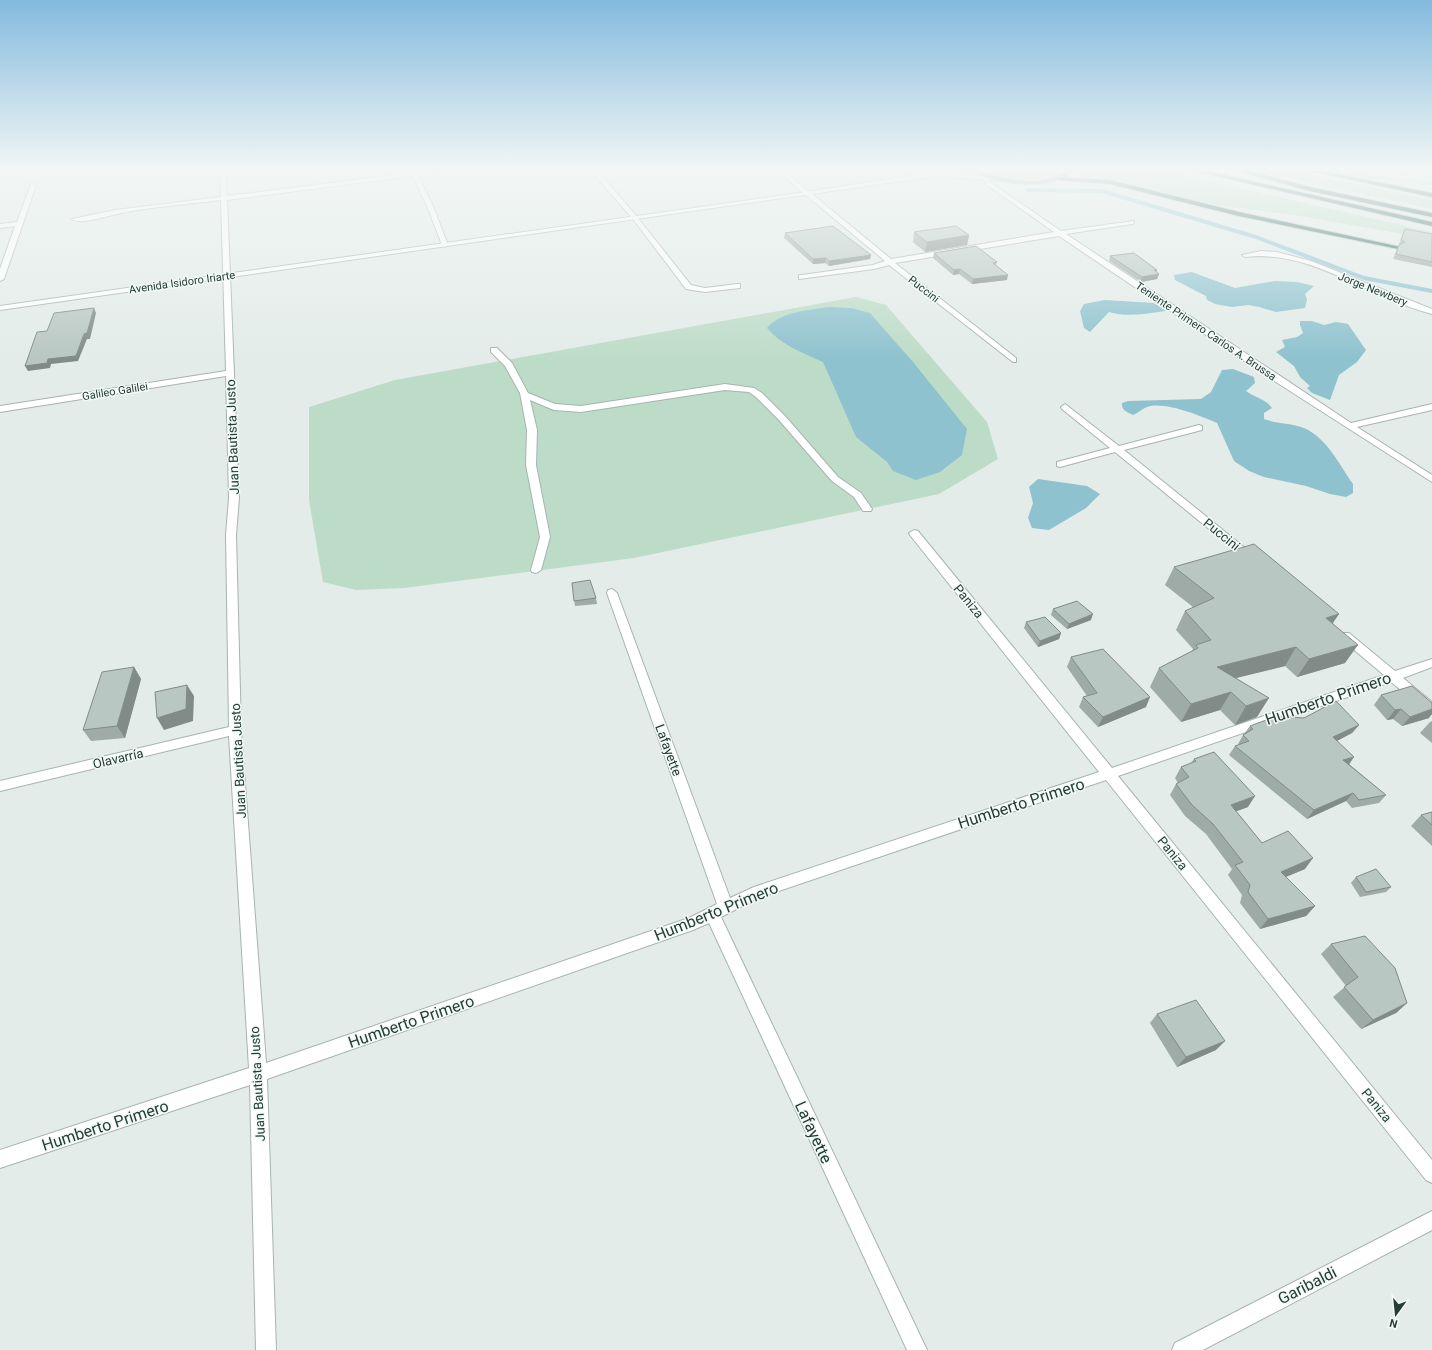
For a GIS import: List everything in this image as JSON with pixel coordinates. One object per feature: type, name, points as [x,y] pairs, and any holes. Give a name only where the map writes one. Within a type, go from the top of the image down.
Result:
[{"type":"highway","points":[[1338,234],[1398,246]]},
{"type":"street","points":[[0,279],[16,234]]},
{"type":"street","name":"Juan Bautista Justo","points":[[225,234],[234,498],[231,534],[235,730],[258,1074],[266,1350]]},
{"type":"street","points":[[441,234],[445,245]]},
{"type":"street","name":"Avenida Isidoro Iriarte","points":[[0,308],[522,234]]},
{"type":"street","points":[[648,234],[689,287],[705,290],[737,286]]},
{"type":"street","name":"Puccini","points":[[855,234],[1013,360]]},
{"type":"street","points":[[802,277],[874,267],[899,259],[1060,234]]},
{"type":"street","name":"Teniente Primero Carlos A. Brussa","points":[[1060,234],[1432,479]]},
{"type":"street","name":"Jorge Newbery","points":[[1244,255],[1266,252],[1291,258],[1432,312]]},
{"type":"street","points":[[494,350],[509,365],[525,395],[532,430],[531,465],[545,537],[536,570]]},
{"type":"street","name":"Galileo Galilei","points":[[0,409],[230,373]]},
{"type":"street","points":[[525,395],[554,407],[580,409],[725,387],[751,390],[759,395],[782,418],[835,479],[858,495],[867,509]]},
{"type":"street","name":"Puccini","points":[[1065,407],[1259,564]]},
{"type":"street","points":[[1350,426],[1432,407]]},
{"type":"street","points":[[1060,464],[1116,448],[1199,428]]},
{"type":"street","name":"Paniza","points":[[914,533],[1432,1174]]},
{"type":"street","name":"Lafayette","points":[[612,593],[719,910],[917,1350]]},
{"type":"street","points":[[1338,630],[1432,708]]},
{"type":"street","name":"Humberto Primero","points":[[0,1159],[258,1074],[693,923],[754,893],[1109,774],[1392,675],[1432,663]]},
{"type":"street","name":"Olavarría","points":[[0,786],[235,730]]},
{"type":"street","name":"Garibaldi","points":[[1182,1350],[1432,1220]]},
{"type":"green space","points":[[1403,234],[1432,234],[1432,239]]},
{"type":"green space","points":[[856,297],[886,305],[987,422],[998,459],[939,494],[634,558],[404,588],[356,590],[323,582],[309,500],[309,407],[395,380]]},
{"type":"water","points":[[1192,272],[1235,288],[1275,281],[1297,282],[1314,286],[1305,294],[1307,299],[1305,308],[1276,312],[1248,305],[1232,307],[1215,304],[1207,300],[1206,296],[1175,280],[1174,275]]},
{"type":"water","points":[[1105,300],[1154,303],[1166,311],[1130,315],[1109,312],[1090,332],[1084,328],[1080,311],[1084,304]]},
{"type":"water","points":[[829,307],[851,308],[870,313],[913,362],[967,429],[962,455],[940,472],[916,480],[893,471],[887,462],[856,437],[823,362],[786,344],[767,328],[779,318],[787,315]]},
{"type":"water","points":[[1300,321],[1312,321],[1324,325],[1336,322],[1348,324],[1366,350],[1357,362],[1339,375],[1330,400],[1312,393],[1307,388],[1310,386],[1300,377],[1294,366],[1276,352],[1285,347],[1282,340],[1297,337],[1303,333]]},
{"type":"water","points":[[1233,369],[1254,377],[1255,383],[1246,391],[1267,403],[1272,408],[1264,413],[1264,419],[1304,428],[1312,432],[1326,445],[1353,484],[1353,493],[1346,497],[1330,494],[1306,486],[1264,477],[1249,471],[1234,461],[1217,423],[1201,417],[1182,410],[1163,406],[1147,407],[1133,415],[1122,407],[1122,403],[1128,401],[1201,399],[1211,392],[1222,370]]},
{"type":"water","points":[[1038,479],[1087,486],[1100,494],[1086,508],[1049,530],[1032,528],[1028,518],[1033,503],[1029,487]]},
{"type":"building","points":[[786,234],[843,234],[871,255],[829,261],[826,258],[813,259]]},
{"type":"building","points":[[917,234],[969,235],[927,242]]},
{"type":"building","points":[[1403,234],[1432,234],[1432,262],[1396,254],[1399,245],[1405,242],[1401,240]]},
{"type":"building","points":[[976,246],[997,262],[993,263],[1008,275],[973,279],[960,269],[954,270],[934,253]]},
{"type":"building","points":[[1134,253],[1157,270],[1154,270],[1159,274],[1142,277],[1110,256]]},
{"type":"building","points":[[94,308],[87,333],[84,334],[76,356],[48,359],[47,363],[25,366],[37,332],[47,331],[54,313]]},
{"type":"building","points":[[1254,544],[1339,614],[1326,618],[1358,645],[1309,659],[1296,647],[1217,667],[1269,698],[1246,706],[1231,692],[1191,704],[1159,668],[1198,648],[1196,645],[1211,640],[1185,611],[1214,598],[1174,567]]},
{"type":"building","points":[[590,580],[596,598],[574,601],[572,583]]},
{"type":"building","points":[[1077,601],[1093,614],[1069,624],[1053,609]]},
{"type":"building","points":[[1045,617],[1061,633],[1040,641],[1026,622]]},
{"type":"building","points":[[1103,649],[1150,697],[1103,717],[1083,697],[1097,693],[1071,657]]},
{"type":"building","points":[[134,667],[117,726],[83,730],[102,672]]},
{"type":"building","points":[[187,685],[186,709],[157,718],[155,692]]},
{"type":"building","points":[[1412,686],[1432,703],[1432,709],[1410,717],[1401,709],[1395,710],[1381,695]]},
{"type":"building","points":[[1336,701],[1359,725],[1333,737],[1354,757],[1343,760],[1386,795],[1359,800],[1353,793],[1314,810],[1235,746],[1249,741],[1243,735],[1253,729],[1250,726],[1277,716],[1304,718]]},
{"type":"building","points":[[1214,752],[1255,796],[1231,805],[1262,843],[1288,831],[1313,858],[1281,872],[1315,906],[1268,919],[1248,892],[1250,885],[1235,865],[1243,862],[1213,824],[1192,805],[1176,784],[1189,777],[1181,767],[1196,761],[1194,759]]},
{"type":"building","points":[[1432,812],[1432,825],[1421,815]]},
{"type":"building","points":[[1376,869],[1391,887],[1366,892],[1356,877]]},
{"type":"building","points":[[1365,936],[1395,968],[1407,1003],[1373,1020],[1344,987],[1358,977],[1331,944]]},
{"type":"building","points":[[1196,1000],[1225,1041],[1186,1057],[1157,1014]]},
{"type":"waterway","points":[[1246,234],[1364,278],[1432,291]]}]
